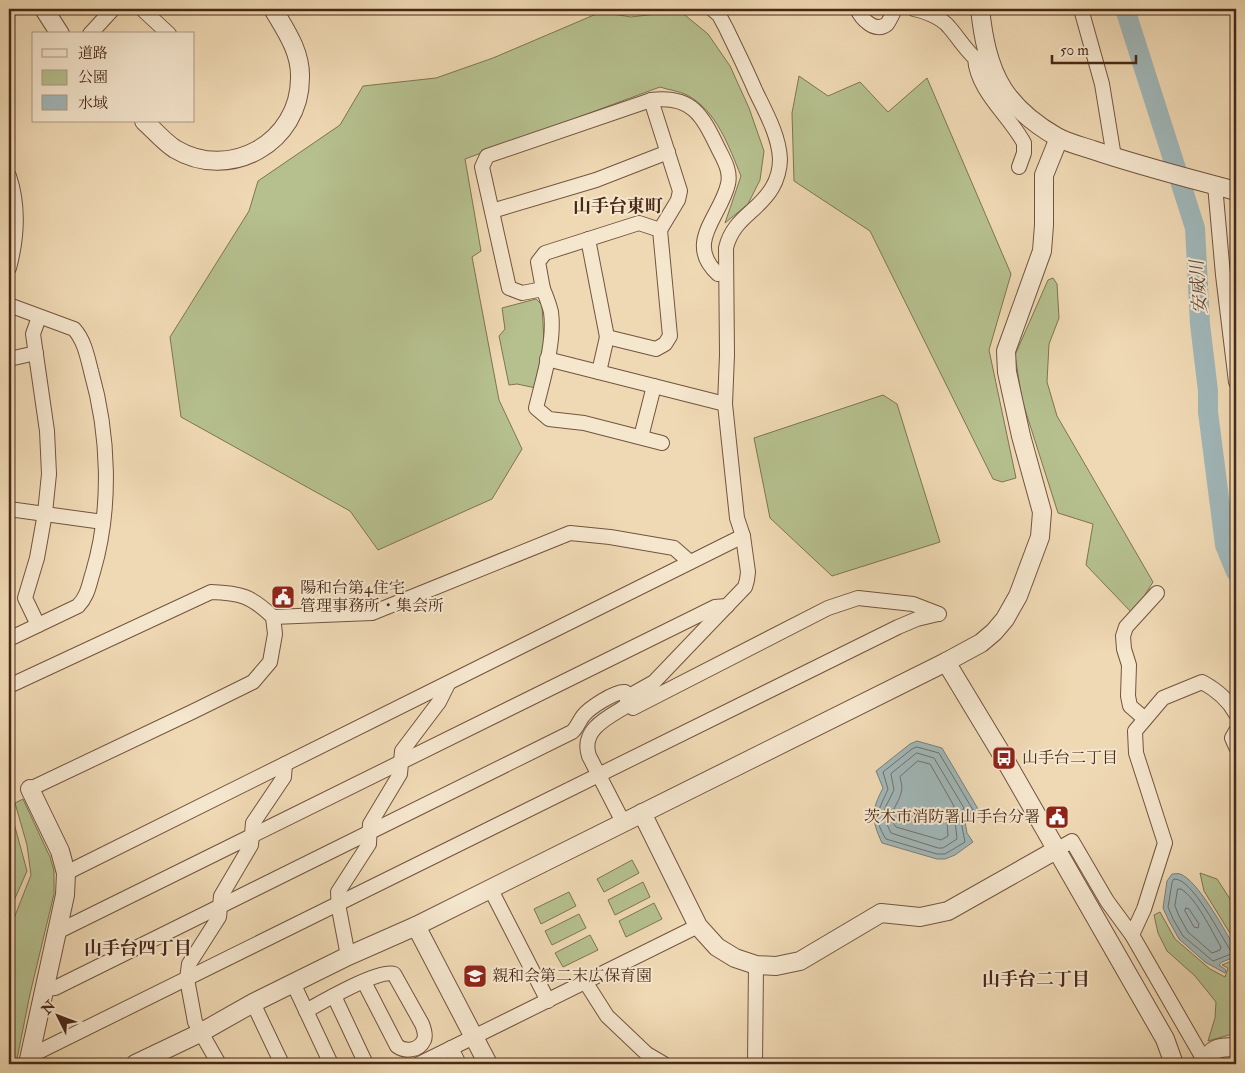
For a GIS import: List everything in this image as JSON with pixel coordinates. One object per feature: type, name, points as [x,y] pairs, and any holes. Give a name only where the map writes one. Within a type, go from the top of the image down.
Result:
[{"type":"street","points":[[44,9],[59,32]]},
{"type":"street","points":[[92,32],[113,9]]},
{"type":"street","points":[[142,9],[167,32]]},
{"type":"street","points":[[145,122],[174,148],[190,156],[206,160],[224,161],[242,157],[261,150],[274,139],[287,124],[295,109],[300,78],[293,42],[273,9]]},
{"type":"street","points":[[623,822],[588,752],[589,736],[596,726],[654,682],[743,589],[747,582],[748,574],[743,536],[737,518],[725,404],[726,248],[729,235],[772,188],[778,174],[780,159],[777,142],[768,116],[726,28],[719,15],[712,9]]},
{"type":"street","points":[[857,9],[866,22],[876,26],[883,26],[888,23],[895,9]]},
{"type":"street","points":[[914,9],[920,10],[948,25],[965,49],[981,57],[995,74],[1003,90],[1018,108],[1059,138],[1122,159],[1236,191]]},
{"type":"street","points":[[980,9],[981,57],[975,64],[980,80],[1024,143],[1024,153],[1019,168]]},
{"type":"street","points":[[1080,9],[1122,159]]},
{"type":"street","points":[[544,289],[522,293],[509,288],[482,167],[487,156],[650,100],[674,99],[685,103],[699,114],[728,168],[728,184],[708,225],[704,252],[709,266],[718,274],[726,272]]},
{"type":"street","points":[[607,337],[656,349],[665,344],[670,336],[660,230],[678,200],[680,191],[650,100]]},
{"type":"street","points":[[135,1064],[200,1033],[293,983],[416,926],[946,662],[981,643],[994,632],[1005,619],[1018,596],[1040,537],[1042,512],[1017,418],[1007,372],[1006,352],[1042,251],[1044,175],[1059,138]]},
{"type":"street","points":[[492,211],[596,180],[668,152]]},
{"type":"street","points":[[9,176],[13,190],[15,221],[14,248],[9,268]]},
{"type":"street","points":[[1212,184],[1236,382]]},
{"type":"street","points":[[660,230],[639,223],[545,253],[538,262],[550,311],[551,331],[547,360],[536,408],[549,419],[584,423],[662,443]]},
{"type":"street","points":[[588,239],[607,337],[599,372]]},
{"type":"street","points":[[9,305],[74,328],[81,337],[97,391],[106,454],[103,522],[97,559],[85,599],[78,606],[9,639]]},
{"type":"street","points":[[38,625],[25,598],[37,558],[45,513],[49,474],[47,432],[33,334],[40,317]]},
{"type":"street","points":[[9,358],[36,354]]},
{"type":"street","points":[[547,360],[725,404]]},
{"type":"street","points":[[641,438],[654,386]]},
{"type":"street","points":[[9,509],[103,522]]},
{"type":"street","points":[[273,617],[372,613],[570,533],[610,537],[674,548],[690,562]]},
{"type":"street","points":[[66,873],[743,536]]},
{"type":"street","points":[[9,686],[211,592],[234,593],[258,603],[273,617],[275,634],[270,662],[252,682],[30,789],[60,851],[66,873],[65,895],[29,1060]]},
{"type":"street","points":[[1145,719],[1130,706],[1128,696],[1129,666],[1124,650],[1123,636],[1126,628],[1157,593]]},
{"type":"street","points":[[29,1060],[339,903],[898,627],[917,619],[939,614],[913,604],[858,598],[828,608],[633,708],[625,692],[619,692],[590,708],[572,732],[55,988],[44,989]]},
{"type":"street","points":[[57,932],[715,606],[727,606]]},
{"type":"street","points":[[946,662],[1165,1039],[1174,1064]]},
{"type":"street","points":[[1132,935],[1144,909],[1165,843],[1136,753],[1134,731],[1163,698],[1202,682],[1217,690],[1232,705],[1236,714]]},
{"type":"street","points":[[348,956],[338,892],[369,844],[370,824],[400,774],[402,751],[439,702],[448,684]]},
{"type":"street","points":[[1236,731],[1232,738],[1236,747]]},
{"type":"street","points":[[219,1064],[195,1022],[187,979],[189,964],[219,917],[221,896],[251,845],[253,823],[284,777],[285,764]]},
{"type":"street","points":[[642,813],[698,926],[717,947],[735,958],[756,965],[776,966],[800,961],[881,913],[920,917],[948,911],[1072,841],[1106,901],[1132,935],[1203,1062],[1208,1055],[1219,1047],[1236,1047]]},
{"type":"street","points":[[490,888],[548,1001]]},
{"type":"street","points":[[416,926],[488,1064]]},
{"type":"street","points":[[419,1064],[698,926]]},
{"type":"street","points":[[755,1064],[756,965]]},
{"type":"street","points":[[306,1011],[364,982],[390,973],[394,974],[422,1024],[425,1033],[424,1040],[420,1045],[407,1051],[397,1046],[364,982]]},
{"type":"street","points":[[293,983],[331,1064]]},
{"type":"street","points":[[586,983],[607,1016],[644,1059],[664,1064]]},
{"type":"street","points":[[334,996],[366,1064]]},
{"type":"street","points":[[253,1003],[282,1064]]},
{"type":"street","points":[[451,1048],[459,1064]]},
{"type":"green space","points":[[680,11],[708,34],[730,66],[749,108],[764,151],[760,180],[748,204],[725,223],[741,176],[727,142],[714,120],[697,102],[687,95],[660,87],[465,159],[481,251],[472,257],[499,400],[522,449],[492,499],[378,550],[350,511],[181,417],[170,337],[249,211],[258,181],[340,125],[363,86],[436,78],[493,58],[601,12],[631,17]]},
{"type":"green space","points":[[799,76],[828,96],[860,82],[888,112],[927,78],[1011,274],[989,350],[1016,478],[1002,482],[993,479],[870,231],[794,181],[792,113]]},
{"type":"green space","points":[[1053,278],[1057,284],[1059,318],[1049,344],[1047,382],[1057,416],[1153,582],[1133,614],[1086,565],[1093,524],[1058,513],[1022,400],[1015,355],[1048,280]]},
{"type":"green space","points":[[536,299],[542,305],[544,342],[536,388],[517,384],[509,385],[499,336],[505,329],[502,308]]},
{"type":"green space","points":[[883,395],[897,404],[940,542],[832,576],[770,518],[754,438]]},
{"type":"green space","points":[[23,799],[50,857],[54,871],[54,894],[30,994],[16,1064],[9,1064],[9,931],[31,875],[27,845],[15,803]]},
{"type":"green space","points":[[9,805],[27,871],[9,912]]},
{"type":"green space","points":[[632,860],[639,873],[604,892],[597,879]]},
{"type":"green space","points":[[1200,873],[1217,879],[1232,902],[1236,901],[1236,943],[1204,891]]},
{"type":"green space","points":[[643,882],[650,897],[615,915],[608,900]]},
{"type":"green space","points":[[569,892],[576,906],[541,924],[534,909]]},
{"type":"green space","points":[[654,903],[662,919],[626,937],[619,921]]},
{"type":"green space","points":[[1160,912],[1175,939],[1210,969],[1225,977],[1228,968],[1222,965],[1236,959],[1236,1033],[1208,1041],[1215,1018],[1216,1002],[1195,976],[1167,951],[1158,933],[1154,915]]},
{"type":"green space","points":[[579,914],[586,928],[552,945],[545,931]]},
{"type":"green space","points":[[590,935],[598,950],[563,967],[555,953]]},
{"type":"water","points":[[917,741],[942,748],[981,814],[965,822],[967,833],[973,842],[955,855],[945,859],[937,859],[882,843],[874,821],[876,803],[883,788],[876,771],[910,744]]},
{"type":"water","points":[[1172,874],[1180,874],[1195,886],[1211,908],[1236,950],[1235,957],[1219,965],[1226,970],[1225,973],[1205,962],[1179,939],[1169,921],[1163,908],[1167,881]]},
{"type":"waterway","name":"安威川","points":[[1125,9],[1195,228],[1200,324],[1208,391],[1208,412],[1225,545],[1236,572]]},
{"type":"place","name":"陽和台第4住宅 管理事務所・集会所","points":[[283,597]]},
{"type":"place","name":"山手台二丁目","points":[[1004,758]]},
{"type":"place","name":"茨木市消防署山手台分署","points":[[1057,817]]},
{"type":"place","name":"親和会第二末広保育園","points":[[475,976]]},
{"type":"district","name":"山手台東町","points":[[618,206]]},
{"type":"district","name":"山手台四丁目","points":[[138,948]]},
{"type":"district","name":"山手台二丁目","points":[[1036,979]]}]
